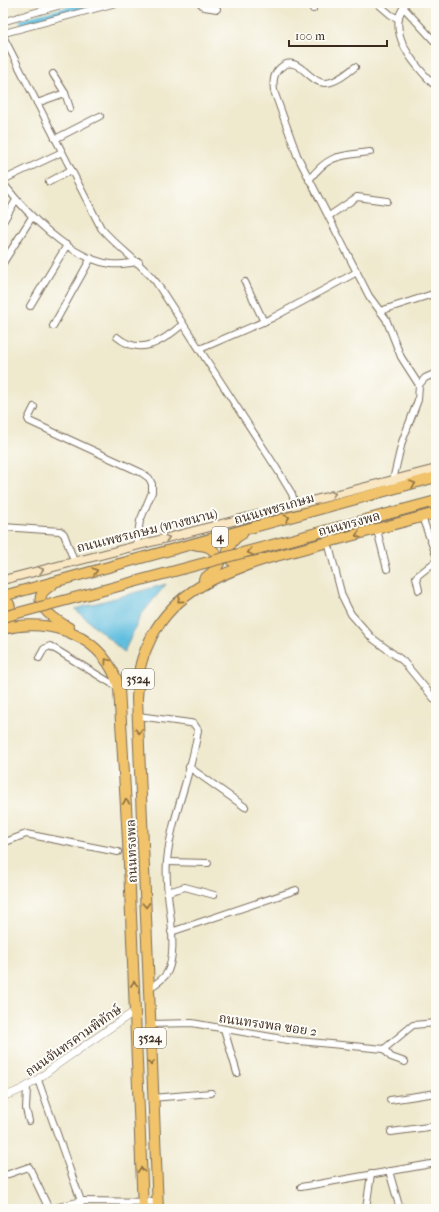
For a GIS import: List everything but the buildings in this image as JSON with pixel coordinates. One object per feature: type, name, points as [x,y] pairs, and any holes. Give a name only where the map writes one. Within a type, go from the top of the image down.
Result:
[{"type":"highway","name":"ถนนเพชรเกษม","points":[[3,596],[436,477]]},
{"type":"highway","name":"4","points":[[3,617],[436,500]]},
{"type":"highway","name":"ถนนทรงพล","points":[[157,1206],[138,716],[138,675],[144,653],[157,628],[171,608],[192,590],[231,570],[436,513]]},
{"type":"highway","points":[[262,525],[233,539],[228,549],[228,555],[237,563],[267,559]]},
{"type":"highway","points":[[185,547],[197,545],[207,546],[216,553],[219,563],[216,569],[192,590]]},
{"type":"highway","points":[[76,577],[45,589],[40,598],[42,605],[49,614],[77,633],[91,645]]},
{"type":"highway","points":[[3,601],[9,604],[12,618],[3,628]]},
{"type":"highway","name":"ถนนทรงพล","points":[[3,628],[45,624],[75,635],[91,645],[107,660],[115,674],[119,688],[129,867],[142,1206]]},
{"type":"highway","points":[[129,867],[144,866]]},
{"type":"main road","name":"ถนนเพชรเกษม (ทางขนาน)","points":[[3,580],[436,469]]},
{"type":"street","points":[[8,32],[4,20],[68,3]]},
{"type":"street","points":[[116,3],[8,32],[4,38],[101,228],[110,238],[138,262],[156,282],[277,469],[292,494],[295,504]]},
{"type":"street","points":[[200,3],[204,7],[218,9]]},
{"type":"street","points":[[377,3],[391,15],[399,19]]},
{"type":"street","points":[[432,83],[416,64],[402,40],[399,19],[405,5],[436,43]]},
{"type":"street","points":[[355,67],[331,82],[324,84],[318,83],[297,65],[290,64],[281,66],[275,72],[273,82],[274,91],[297,156],[375,306],[386,319],[401,357],[419,385],[418,400],[402,442],[393,480]]},
{"type":"street","points":[[53,74],[64,93],[70,108]]},
{"type":"street","points":[[37,103],[64,93]]},
{"type":"street","points":[[55,139],[100,116]]},
{"type":"street","points":[[62,152],[3,181],[16,200],[32,217],[68,245],[91,258],[110,264],[138,262]]},
{"type":"street","points":[[309,180],[316,171],[332,158],[370,152]]},
{"type":"street","points":[[49,182],[71,170]]},
{"type":"street","points":[[329,216],[357,197],[387,201]]},
{"type":"street","points":[[3,222],[16,200]]},
{"type":"street","points":[[4,259],[32,217]]},
{"type":"street","points":[[30,306],[68,245]]},
{"type":"street","points":[[53,326],[91,258]]},
{"type":"street","points":[[200,350],[264,322],[357,272]]},
{"type":"street","points":[[245,282],[264,322]]},
{"type":"street","points":[[380,311],[436,293]]},
{"type":"street","points":[[117,337],[125,344],[147,346],[165,339],[184,324]]},
{"type":"street","points":[[419,385],[425,378],[436,373]]},
{"type":"street","points":[[34,407],[28,419],[29,422],[142,473],[149,478],[152,484],[152,492],[140,521],[136,546]]},
{"type":"street","points":[[422,517],[436,555]]},
{"type":"street","points":[[3,528],[60,531],[64,534],[74,561]]},
{"type":"street","points":[[377,530],[387,569]]},
{"type":"street","points":[[328,542],[342,596],[351,614],[372,638],[403,661],[436,701]]},
{"type":"street","points":[[419,590],[416,577],[436,562]]},
{"type":"street","points":[[39,658],[44,649],[50,646],[119,688]]},
{"type":"street","points":[[138,716],[194,724],[198,730],[167,862],[172,947],[168,973],[162,980],[149,988]]},
{"type":"street","points":[[189,767],[245,807]]},
{"type":"street","points":[[3,843],[26,834],[118,852]]},
{"type":"street","points":[[167,862],[208,863]]},
{"type":"street","points":[[168,892],[185,887],[214,895]]},
{"type":"street","points":[[171,932],[296,890]]},
{"type":"street","name":"ถนนจันทรคามพิทักษ์","points":[[3,1096],[15,1094],[38,1080],[61,1062],[135,1011]]},
{"type":"street","name":"ถนนทรงพล ซอย 2","points":[[150,1024],[192,1023],[288,1040],[384,1049]]},
{"type":"street","points":[[405,1062],[391,1057],[384,1049],[413,1025],[436,1023]]},
{"type":"street","points":[[224,1029],[237,1073]]},
{"type":"street","points":[[38,1080],[81,1201],[80,1209]]},
{"type":"street","points":[[27,1087],[26,1109],[29,1121]]},
{"type":"street","points":[[152,1098],[211,1093]]},
{"type":"street","points":[[390,1100],[436,1093]]},
{"type":"street","points":[[391,1132],[436,1126]]},
{"type":"street","points":[[301,1187],[431,1164]]},
{"type":"street","points":[[3,1176],[29,1167],[50,1209],[81,1201],[157,1206]]},
{"type":"street","points":[[389,1171],[400,1209]]},
{"type":"street","points":[[366,1209],[371,1174]]},
{"type":"street","points":[[429,1209],[436,1206]]},
{"type":"water","points":[[166,584],[141,615],[124,652],[75,609]]},
{"type":"waterway","points":[[23,22],[96,3]]}]
